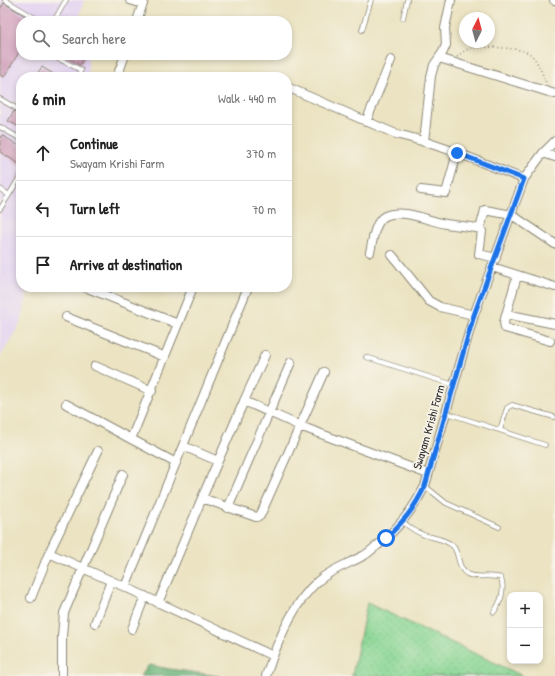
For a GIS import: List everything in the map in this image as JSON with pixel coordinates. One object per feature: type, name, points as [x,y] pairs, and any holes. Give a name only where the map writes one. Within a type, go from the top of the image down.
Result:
[{"type":"street","points":[[130,0],[144,2],[139,16]]},
{"type":"street","points":[[424,142],[431,76],[434,65],[446,45],[445,28],[451,0]]},
{"type":"street","points":[[439,58],[552,93]]},
{"type":"street","points":[[120,72],[124,60]]},
{"type":"street","points":[[366,122],[391,60]]},
{"type":"street","points":[[292,89],[396,134],[457,153],[524,179]]},
{"type":"street","name":"Swayam Krishi Farm","points":[[266,676],[273,656],[295,609],[305,594],[319,580],[334,570],[365,555],[386,538],[403,522],[416,504],[425,486],[474,315],[524,179],[543,153],[555,141]]},
{"type":"street","points":[[421,190],[446,193],[457,153]]},
{"type":"street","points":[[543,153],[555,157]]},
{"type":"street","points":[[496,258],[479,254],[482,231],[480,229],[485,210],[512,215],[555,244]]},
{"type":"street","points":[[370,252],[376,226],[385,216],[396,214],[412,215],[445,224],[480,229]]},
{"type":"street","points":[[392,255],[429,300],[440,307],[474,315]]},
{"type":"street","points":[[492,267],[555,287]]},
{"type":"street","points":[[517,276],[504,322],[505,328],[550,341]]},
{"type":"street","points":[[98,292],[178,324]]},
{"type":"street","points":[[131,439],[152,391],[190,292]]},
{"type":"street","points":[[125,587],[246,292]]},
{"type":"street","points":[[506,314],[555,324]]},
{"type":"street","points":[[66,317],[165,357]]},
{"type":"street","points":[[158,602],[265,355]]},
{"type":"street","points":[[228,508],[290,362]]},
{"type":"street","points":[[95,366],[152,391]]},
{"type":"street","points":[[202,498],[256,517],[260,516],[324,372]]},
{"type":"street","points":[[244,401],[300,426],[428,474]]},
{"type":"street","points":[[66,404],[176,463]]},
{"type":"street","points":[[183,446],[218,461]]},
{"type":"street","points":[[31,598],[50,553],[98,451]]},
{"type":"street","points":[[62,676],[62,636],[64,613],[123,474]]},
{"type":"street","points":[[50,553],[273,656]]},
{"type":"street","points":[[95,623],[111,581]]},
{"type":"street","points":[[132,629],[145,596]]},
{"type":"lane","points":[[5,0],[32,16]]},
{"type":"lane","points":[[57,16],[66,0]]},
{"type":"lane","points":[[362,30],[371,0]]},
{"type":"lane","points":[[403,18],[407,0]]},
{"type":"lane","points":[[61,60],[81,70],[80,72]]},
{"type":"lane","points":[[0,99],[16,108]]},
{"type":"lane","points":[[0,127],[16,136]]},
{"type":"lane","points":[[0,209],[16,183]]},
{"type":"lane","points":[[0,189],[9,194]]},
{"type":"lane","points":[[366,357],[454,385]]},
{"type":"lane","points":[[500,430],[507,408],[512,405],[554,417]]},
{"type":"lane","points":[[447,413],[545,445]]},
{"type":"lane","points":[[425,486],[446,503],[499,527]]},
{"type":"lane","points":[[403,522],[424,535],[448,542],[454,547],[461,568],[465,573],[472,576],[496,576],[501,578],[503,584],[502,594],[499,605],[494,612]]},
{"type":"path","points":[[454,63],[458,56],[464,51],[474,48],[500,48],[527,52],[534,57],[552,93]]},
{"type":"shaded area","points":[[0,0],[84,0],[79,16],[16,16],[16,60],[88,60],[88,72],[16,72],[16,292],[28,292],[21,322],[0,357]]},
{"type":"green space","points":[[367,603],[523,676],[352,676]]},
{"type":"green space","points":[[149,665],[170,669],[219,676],[140,676]]},
{"type":"building","points":[[4,3],[25,16],[16,16],[16,57],[4,77],[0,75],[0,9]]},
{"type":"building","points":[[72,60],[83,60],[80,65]]},
{"type":"building","points":[[42,67],[50,72],[38,72]]},
{"type":"building","points":[[14,111],[16,112],[16,125],[8,121]]},
{"type":"building","points":[[2,135],[16,144],[16,162],[0,152],[0,139]]},
{"type":"route","points":[[386,538],[403,522],[416,504],[425,486],[474,315],[524,179],[457,153]]}]
